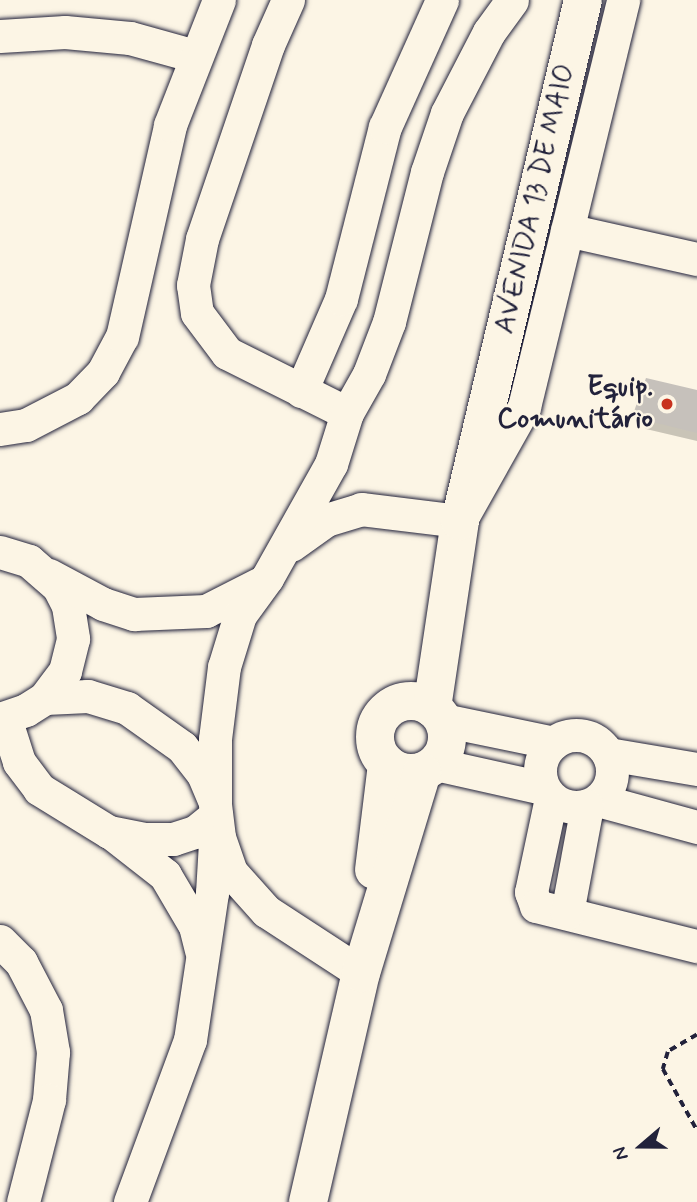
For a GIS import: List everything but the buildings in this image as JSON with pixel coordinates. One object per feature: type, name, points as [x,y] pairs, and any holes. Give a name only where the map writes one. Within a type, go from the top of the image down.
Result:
[{"type":"main road","name":"AVENIDA 13 DE MAIO","points":[[425,710],[460,521],[583,0]]},
{"type":"main road","points":[[308,1202],[361,973],[415,766],[447,745],[425,710],[389,708],[376,729],[379,754],[415,766]]},
{"type":"street","points":[[0,429],[26,425],[78,398],[103,372],[122,337],[148,208],[195,56],[219,0]]},
{"type":"street","points":[[288,0],[221,175],[193,285],[197,313],[227,353],[347,413]]},
{"type":"street","points":[[301,391],[341,299],[385,127],[442,0]]},
{"type":"street","points":[[361,973],[266,911],[231,872],[219,837],[215,802],[215,739],[224,667],[240,615],[274,566],[331,464],[347,413],[369,374],[389,322],[427,172],[447,113],[489,32],[512,0]]},
{"type":"street","name":"AVENIDA 13 DE MAIO","points":[[460,521],[524,407],[623,0]]},
{"type":"street","points":[[0,36],[65,32],[130,37],[195,56]]},
{"type":"street","points":[[567,230],[697,258]]},
{"type":"street","points":[[3,550],[103,604],[134,614],[206,611],[274,566],[326,520],[361,509],[460,521]]},
{"type":"street","points":[[45,698],[65,671],[73,639],[68,606],[47,574]]},
{"type":"street","points":[[202,958],[195,926],[165,875],[109,832],[39,789],[19,761],[3,719],[45,698],[88,696],[127,708],[182,747],[203,774],[215,802]]},
{"type":"street","points":[[425,710],[554,743],[577,735],[600,744],[608,754],[612,779],[592,803],[566,913]]},
{"type":"street","points":[[554,743],[540,763],[547,793],[531,900],[566,913],[697,946]]},
{"type":"street","points":[[608,754],[697,769]]},
{"type":"street","points":[[415,766],[547,793],[562,805],[592,803],[697,827]]},
{"type":"street","points":[[109,832],[144,839],[173,839],[195,832],[216,815],[202,958],[190,1040],[130,1202]]},
{"type":"street","points":[[0,941],[21,962],[46,1010],[52,1052],[49,1100],[23,1202]]},
{"type":"path","points":[[697,1035],[668,1052],[663,1069],[697,1130]]},
{"type":"place","name":"Equip. Comunitário","points":[[667,404]]}]
